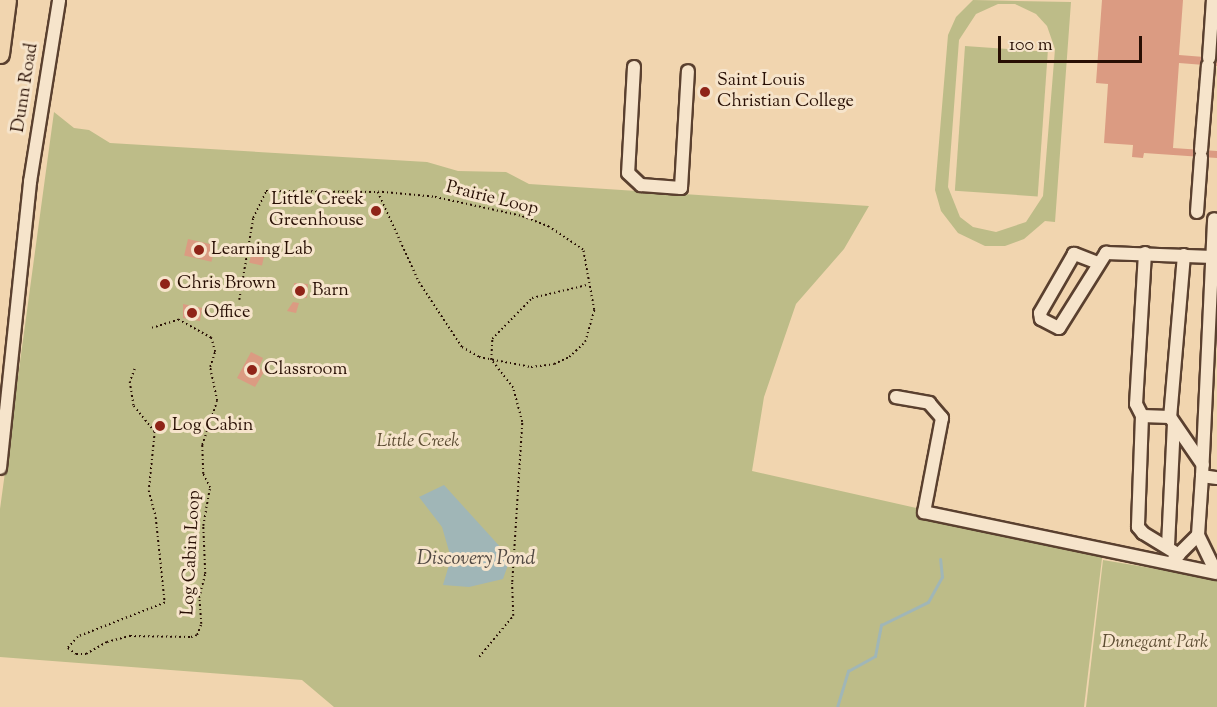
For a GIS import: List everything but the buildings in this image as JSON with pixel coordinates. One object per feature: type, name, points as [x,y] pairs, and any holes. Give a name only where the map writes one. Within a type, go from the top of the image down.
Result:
[{"type":"highway","points":[[0,54],[7,0]]},
{"type":"street","name":"Dunn Road","points":[[0,468],[30,182],[59,0]]},
{"type":"street","points":[[1197,212],[1213,0]]},
{"type":"street","points":[[634,67],[627,173],[641,185],[681,188],[688,71]]},
{"type":"street","points":[[1214,219],[1213,364],[1198,535],[1217,572]]},
{"type":"street","points":[[1098,263],[1081,253],[1074,254],[1040,313],[1041,319],[1059,328],[1098,263],[1107,253],[1213,257]]},
{"type":"street","points":[[1144,253],[1136,404],[1142,416],[1138,526],[1143,533],[1168,546]]},
{"type":"street","points":[[1174,559],[1168,546],[1172,421],[1184,255]]},
{"type":"street","points":[[896,397],[929,403],[942,418],[924,512],[1174,559],[1217,572]]},
{"type":"street","points":[[1142,416],[1172,421],[1203,471],[1217,478]]},
{"type":"street","points":[[1174,559],[1198,535]]},
{"type":"path","name":"Prairie Loop","points":[[239,300],[253,218],[266,191],[378,192],[433,197],[491,208],[549,227],[583,250],[594,310],[585,342],[569,357],[554,364],[531,367],[491,360],[462,346],[445,326],[419,282],[378,192]]},
{"type":"path","points":[[479,657],[513,616],[512,582],[522,422],[513,388],[491,360],[492,339],[532,298],[588,284]]},
{"type":"path","name":"Log Cabin Loop","points":[[135,369],[130,382],[134,406],[155,432],[149,491],[156,518],[165,603],[92,628],[69,644],[76,654],[87,654],[107,642],[130,636],[191,637],[197,635],[201,624],[199,598],[205,574],[203,526],[210,488],[203,474],[202,445],[217,401],[210,367],[214,352],[211,338],[180,320],[152,328]]},
{"type":"green space","points":[[973,0],[1071,2],[1055,222],[1045,221],[1024,239],[1005,246],[985,246],[958,233],[941,211],[935,190],[948,35],[956,17]],"holes":[[[998,4],[1015,4],[1036,14],[1047,26],[1055,49],[1043,196],[1026,222],[996,232],[973,227],[960,217],[948,187],[959,40],[976,14]]]},
{"type":"green space","points":[[965,46],[1048,52],[1038,196],[955,191]]},
{"type":"green space","name":"Little Creek","points":[[54,112],[74,128],[89,130],[110,143],[427,162],[458,171],[506,172],[529,184],[869,206],[844,249],[796,304],[764,397],[752,471],[1103,550],[1084,707],[334,707],[302,680],[0,657],[0,509]]},
{"type":"green space","name":"Dunegant Park","points":[[1103,560],[1217,579],[1217,707],[1086,707]]},
{"type":"water","name":"Discovery Pond","points":[[444,485],[503,550],[509,562],[503,579],[469,587],[443,585],[451,558],[442,527],[419,497]]},
{"type":"waterway","points":[[837,707],[848,671],[875,656],[881,625],[928,602],[942,577],[940,559]]},
{"type":"place","name":"Saint Louis Christian College","points":[[705,92]]},
{"type":"place","name":"Little Creek Greenhouse","points":[[376,211]]},
{"type":"place","name":"Learning Lab","points":[[199,250]]},
{"type":"place","name":"Chris Brown","points":[[165,284]]},
{"type":"place","name":"Barn","points":[[300,291]]},
{"type":"place","name":"Office","points":[[192,313]]},
{"type":"place","name":"Classroom","points":[[252,370]]},
{"type":"place","name":"Log Cabin","points":[[160,426]]}]
